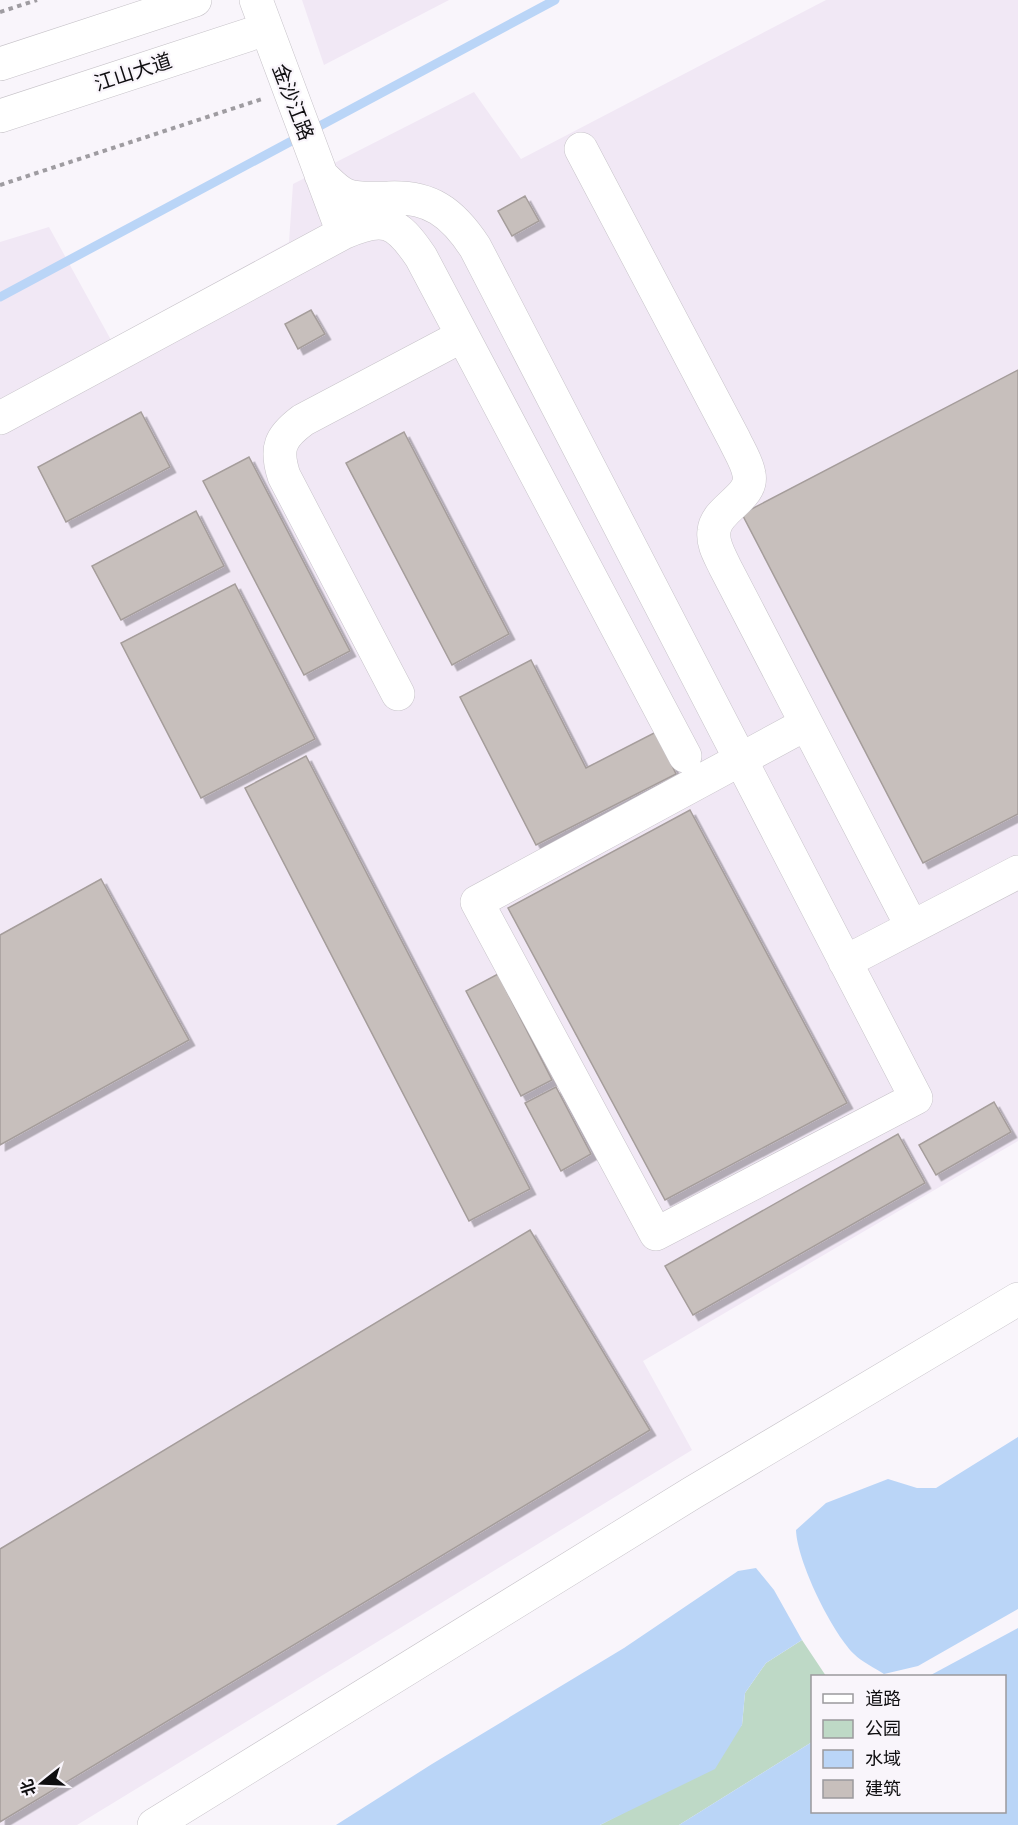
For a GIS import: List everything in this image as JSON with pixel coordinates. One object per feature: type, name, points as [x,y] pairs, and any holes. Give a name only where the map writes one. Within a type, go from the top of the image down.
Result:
[{"type":"street","points":[[0,64],[195,0]]},
{"type":"street","name":"金沙江路","points":[[261,15],[343,233]]},
{"type":"street","name":"江山大道","points":[[0,116],[261,15]]},
{"type":"street","points":[[580,149],[750,476],[747,488],[716,522],[713,533],[715,545],[912,927]]},
{"type":"street","points":[[321,175],[347,195],[372,199],[409,197],[434,205],[462,228],[480,257],[741,760],[845,962],[916,1098],[656,1234],[477,902],[741,760],[806,724]]},
{"type":"street","points":[[0,418],[343,233],[368,221],[389,224],[399,229],[421,257],[685,756]]},
{"type":"street","points":[[398,694],[284,476],[280,463],[280,447],[286,432],[303,420],[462,336]]},
{"type":"street","points":[[845,962],[1018,872]]},
{"type":"street","points":[[154,1825],[682,1499],[1018,1299]]},
{"type":"path","points":[[0,12],[37,0]]},
{"type":"path","points":[[0,185],[291,95]]},
{"type":"shaded area","points":[[302,0],[449,0],[324,65]]},
{"type":"shaded area","points":[[826,0],[1018,0],[1018,1141],[643,1361],[692,1450],[77,1825],[0,1825],[0,242],[49,227],[111,340],[289,242],[293,184],[474,92],[521,159]]},
{"type":"green space","points":[[802,1640],[825,1675],[811,1675],[811,1743],[679,1825],[600,1825],[656,1796],[742,1725],[745,1693],[766,1663]]},
{"type":"water","points":[[1018,1437],[1018,1609],[918,1666],[884,1674],[861,1660],[835,1629],[817,1595],[802,1559],[796,1530],[826,1503],[888,1479],[917,1488],[936,1488]]},
{"type":"water","points":[[756,1568],[774,1590],[802,1640],[766,1663],[745,1693],[742,1725],[715,1769],[600,1825],[336,1825],[624,1648],[738,1571]]},
{"type":"water","points":[[1018,1628],[1018,1825],[679,1825],[811,1743],[811,1813],[1006,1813],[1006,1675],[931,1675]]},
{"type":"building","points":[[525,196],[539,221],[512,236],[498,211]]},
{"type":"building","points":[[311,310],[325,334],[298,349],[285,324]]},
{"type":"building","points":[[1018,370],[1018,814],[923,863],[742,514]]},
{"type":"building","points":[[141,412],[170,467],[66,522],[38,467]]},
{"type":"building","points":[[404,432],[509,634],[452,665],[346,463]]},
{"type":"building","points":[[249,457],[350,651],[304,675],[203,481]]},
{"type":"building","points":[[196,511],[224,566],[121,620],[92,566]]},
{"type":"building","points":[[235,584],[315,739],[201,798],[121,643]]},
{"type":"building","points":[[531,660],[586,768],[656,732],[676,774],[536,845],[460,697]]},
{"type":"building","points":[[306,756],[530,1189],[469,1221],[245,788]]},
{"type":"building","points":[[690,810],[847,1103],[665,1200],[508,908]]},
{"type":"building","points":[[101,879],[189,1040],[0,1145],[0,935]]},
{"type":"building","points":[[498,974],[552,1080],[521,1096],[466,991]]},
{"type":"building","points":[[556,1087],[591,1154],[561,1171],[525,1103]]},
{"type":"building","points":[[994,1102],[1011,1132],[936,1175],[919,1145]]},
{"type":"building","points":[[898,1134],[925,1183],[693,1315],[665,1266]]},
{"type":"building","points":[[530,1230],[650,1430],[0,1822],[0,1549]]},
{"type":"waterway","points":[[0,297],[555,0]]}]
